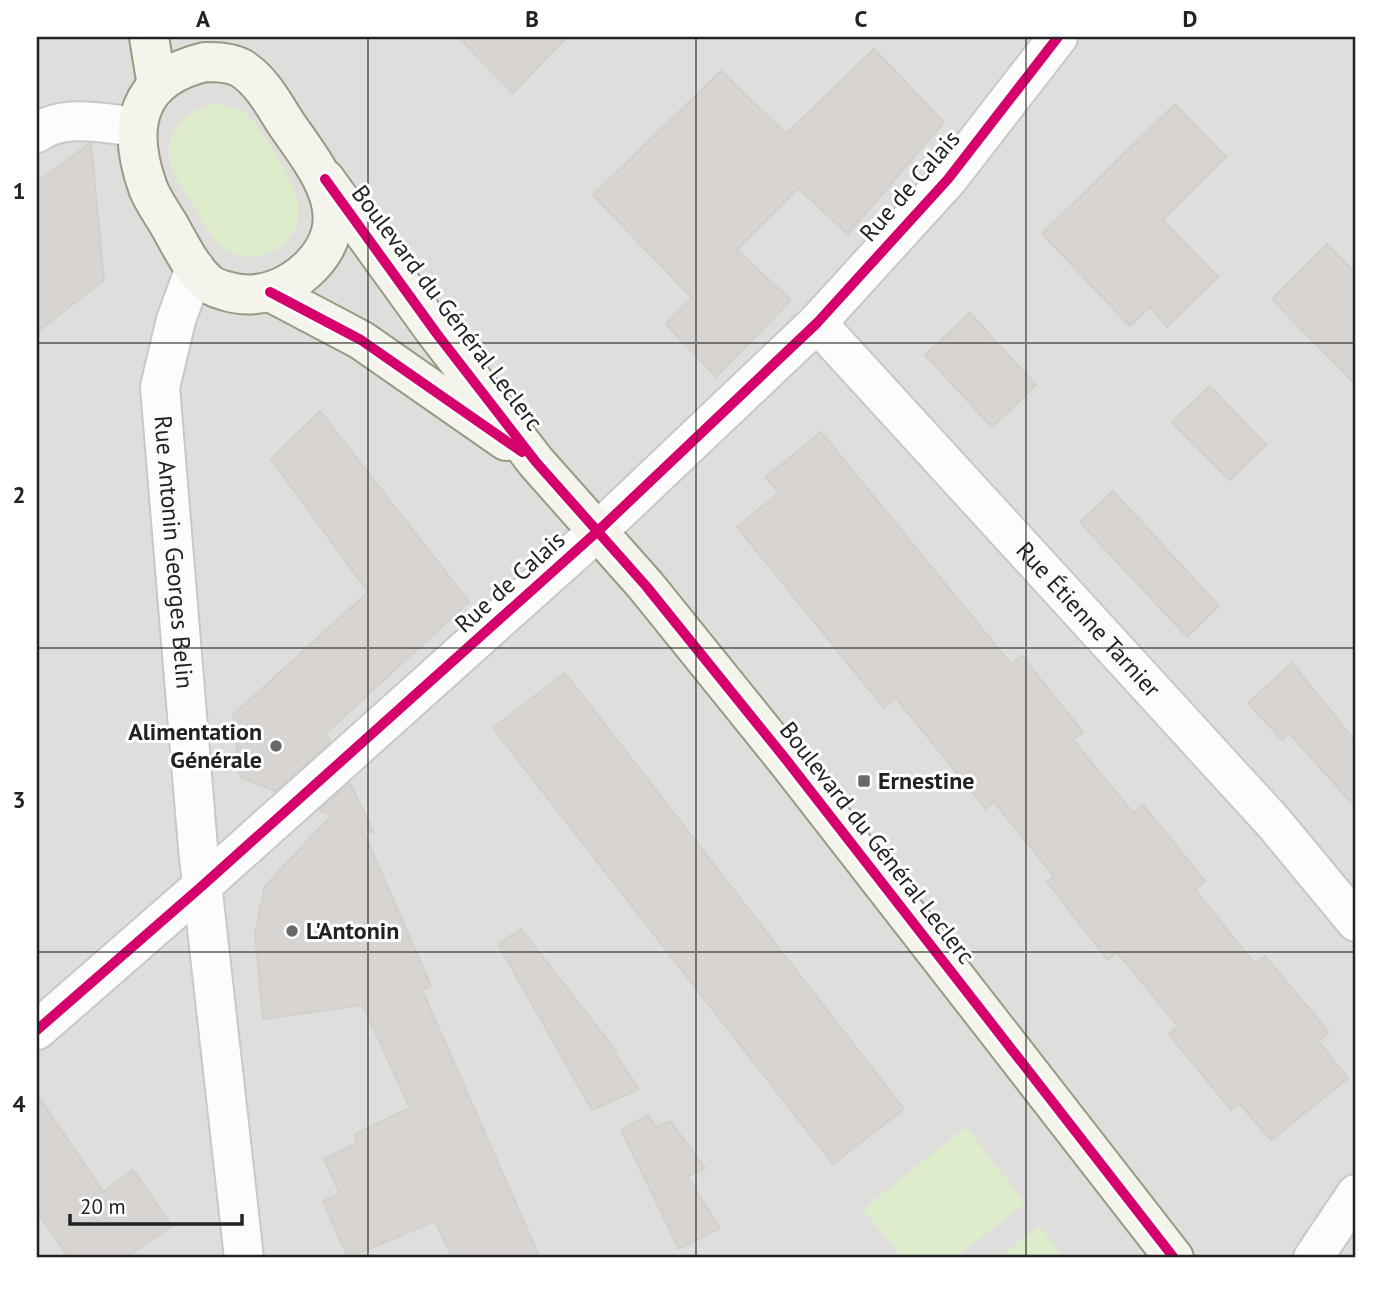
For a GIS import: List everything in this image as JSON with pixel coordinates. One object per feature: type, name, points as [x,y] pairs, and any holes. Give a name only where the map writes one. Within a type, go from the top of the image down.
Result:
[{"type":"main road","points":[[149,37],[157,86]]},
{"type":"main road","points":[[215,37],[238,67],[256,80],[325,179],[333,216],[332,232],[326,247],[300,277],[270,292],[252,296],[233,293],[207,282],[195,268],[149,191],[140,161],[138,127],[144,104],[169,74],[186,66],[205,62],[220,62],[238,67]]},
{"type":"main road","name":"Boulevard du Général Leclerc","points":[[325,179],[437,334],[536,462],[599,530],[796,772],[1174,1258]]},
{"type":"main road","name":"Boulevard du Général Leclerc","points":[[270,292],[361,340],[536,462]]},
{"type":"street","name":"Rue de Calais","points":[[37,1030],[599,530],[817,323],[948,179],[1058,37]]},
{"type":"street","points":[[37,133],[44,128],[75,121],[138,127]]},
{"type":"street","name":"Rue Antonin Georges Belin","points":[[195,268],[176,320],[160,387],[202,886],[244,1258]]},
{"type":"street","name":"Rue Étienne Tarnier","points":[[817,323],[1275,824],[1356,922]]},
{"type":"street","points":[[1313,1258],[1356,1194]]},
{"type":"shaded area","points":[[37,37],[1356,37],[1356,1258],[37,1258]]},
{"type":"green space","points":[[210,104],[237,108],[252,119],[277,157],[297,197],[298,214],[293,232],[281,246],[265,255],[237,255],[217,242],[173,172],[169,149],[174,132],[185,118]]},
{"type":"green space","points":[[966,1127],[1025,1203],[955,1258],[902,1258],[863,1209]]},
{"type":"green space","points":[[1039,1226],[1064,1258],[998,1258]]},
{"type":"building","points":[[458,37],[567,37],[513,93]]},
{"type":"building","points":[[874,49],[944,122],[848,234],[798,188],[737,250],[791,300],[716,377],[666,324],[692,298],[593,195],[721,71],[786,134]]},
{"type":"building","points":[[1175,104],[1226,157],[1163,220],[1218,277],[1167,327],[1150,307],[1130,326],[1042,234]]},
{"type":"building","points":[[89,144],[104,280],[37,332],[37,182]]},
{"type":"building","points":[[1327,244],[1356,274],[1356,385],[1272,299]]},
{"type":"building","points":[[970,313],[1036,385],[992,427],[925,355]]},
{"type":"building","points":[[1210,386],[1266,445],[1230,480],[1172,422]]},
{"type":"building","points":[[320,411],[469,602],[326,733],[330,742],[275,791],[240,777],[233,715],[368,592],[271,459]]},
{"type":"building","points":[[821,432],[1011,664],[1022,656],[1083,732],[1073,740],[1133,813],[1143,805],[1205,881],[1195,890],[1255,964],[1265,956],[1329,1032],[1318,1041],[1348,1078],[1271,1140],[1239,1103],[1231,1110],[1169,1034],[1178,1026],[1117,952],[1108,960],[1047,882],[1054,876],[994,802],[986,809],[896,698],[884,708],[737,527],[779,493],[766,477]]},
{"type":"building","points":[[1113,491],[1219,606],[1187,637],[1080,522]]},
{"type":"building","points":[[1292,663],[1356,742],[1356,808],[1289,733],[1282,740],[1248,703]]},
{"type":"building","points":[[565,673],[904,1109],[833,1164],[493,728]]},
{"type":"building","points":[[350,783],[374,833],[362,828],[431,986],[422,990],[540,1258],[453,1258],[435,1221],[348,1258],[323,1201],[340,1194],[324,1159],[357,1143],[355,1134],[410,1108],[363,1005],[263,1019],[255,933],[265,886],[332,815],[319,810]]},
{"type":"building","points":[[521,929],[616,1051],[639,1089],[592,1110],[498,944]]},
{"type":"building","points":[[37,1094],[103,1192],[133,1170],[172,1226],[125,1258],[69,1258],[37,1212]]},
{"type":"building","points":[[648,1115],[656,1127],[670,1121],[705,1168],[687,1176],[720,1228],[679,1249],[621,1130]]},
{"type":"cycle path","points":[[37,1030],[599,530],[817,323],[948,179],[1058,37]]},
{"type":"cycle path","points":[[325,179],[437,334],[536,462],[646,586],[788,762],[1174,1258]]},
{"type":"cycle path","points":[[270,292],[361,340],[522,452]]},
{"type":"place","name":"Alimentation Générale","points":[[276,746]]},
{"type":"place","name":"Ernestine","points":[[864,781]]},
{"type":"place","name":"L'Antonin","points":[[292,931]]}]
